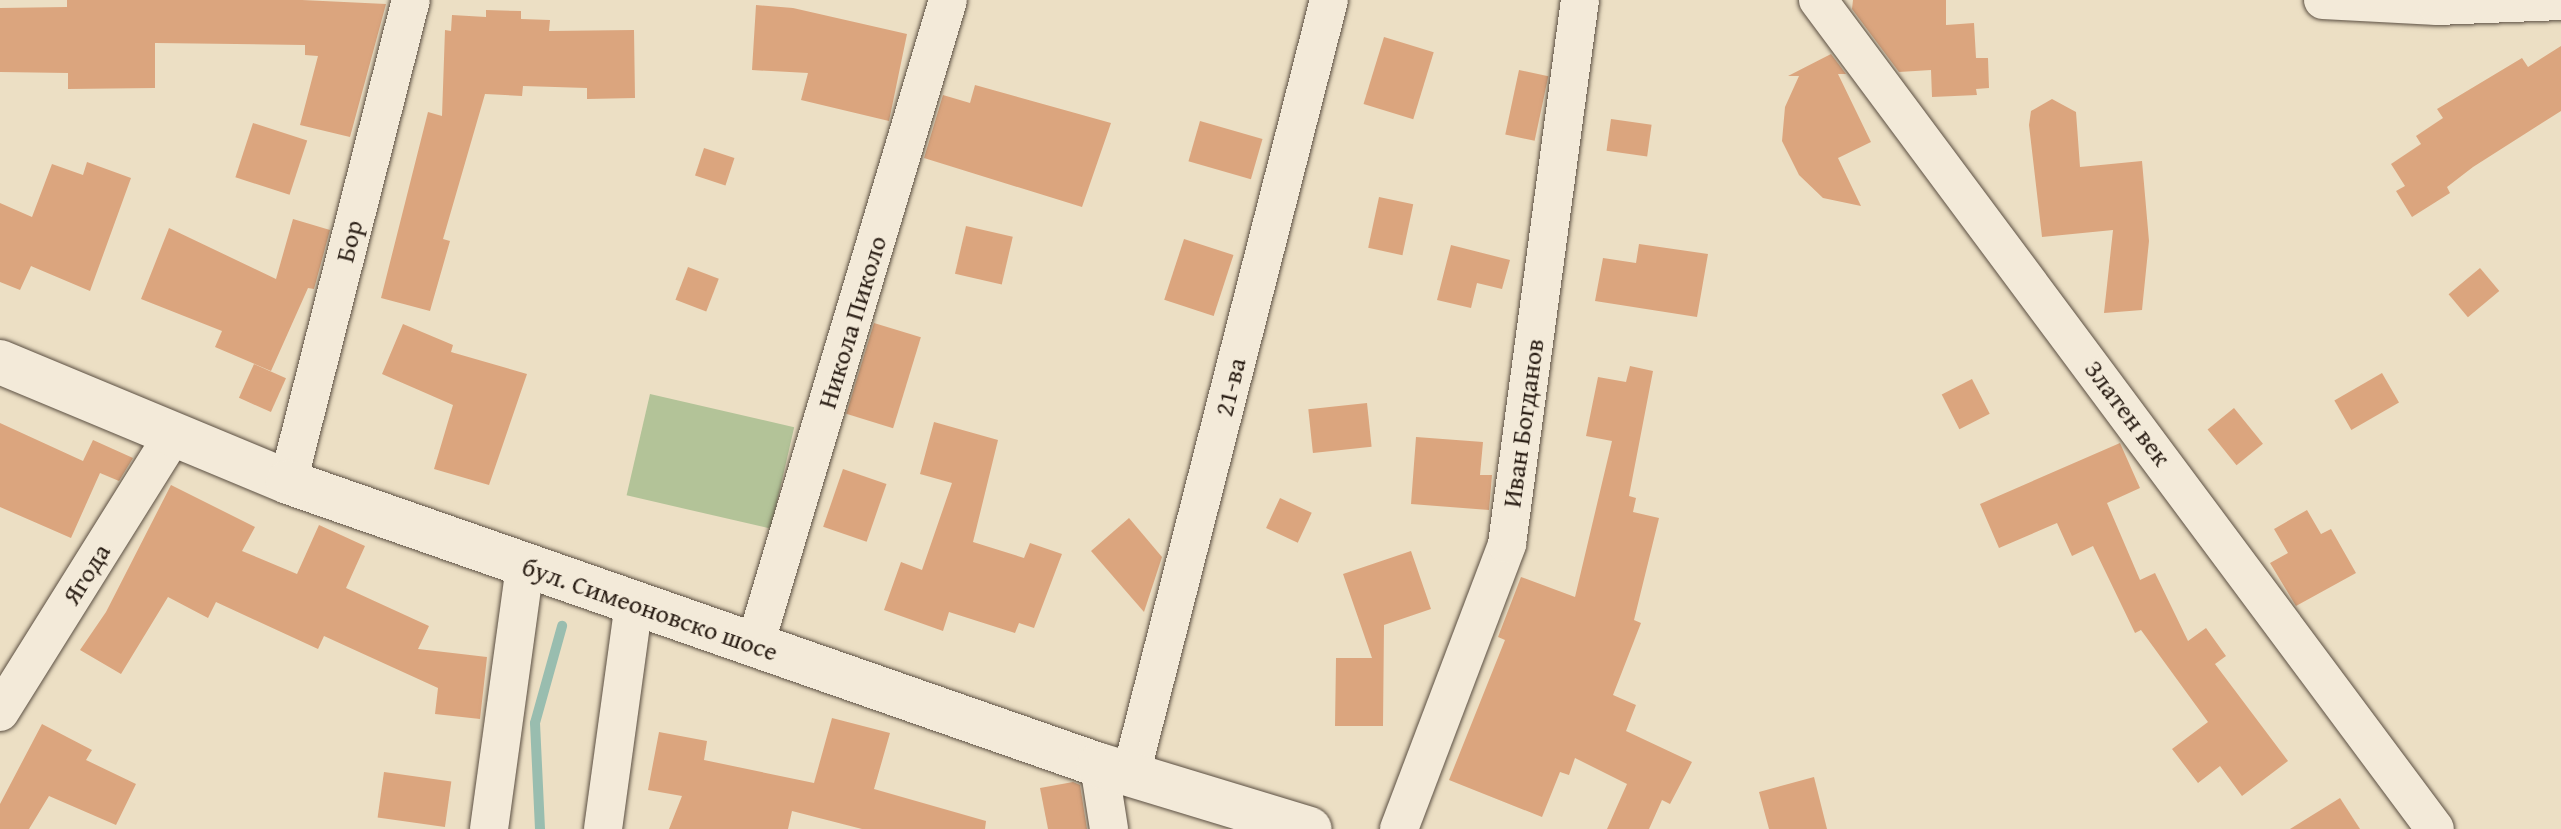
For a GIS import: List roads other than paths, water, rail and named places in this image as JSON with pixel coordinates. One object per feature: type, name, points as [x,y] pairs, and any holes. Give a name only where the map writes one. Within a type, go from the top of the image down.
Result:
[{"type":"street","name":"Бор","points":[[288,482],[411,0]]},
{"type":"street","name":"Никола Пиколо","points":[[755,645],[948,0]]},
{"type":"street","name":"21-ва","points":[[1115,769],[1329,0]]},
{"type":"street","name":"Иван Богданов","points":[[1399,829],[1507,544],[1580,0]]},
{"type":"street","name":"Златен век","points":[[1818,0],[2435,829]]},
{"type":"street","points":[[2323,0],[2437,6],[2561,1]]},
{"type":"street","name":"бул. Симеоновско шосе","points":[[0,362],[172,437],[288,482],[1115,769],[1310,829]]},
{"type":"street","name":"Ягода","points":[[0,712],[172,437]]},
{"type":"street","points":[[489,829],[525,565]]},
{"type":"street","points":[[603,829],[634,604]]},
{"type":"street","points":[[1109,829],[1115,769]]},
{"type":"waterway","points":[[540,829],[535,723],[562,626]]}]
